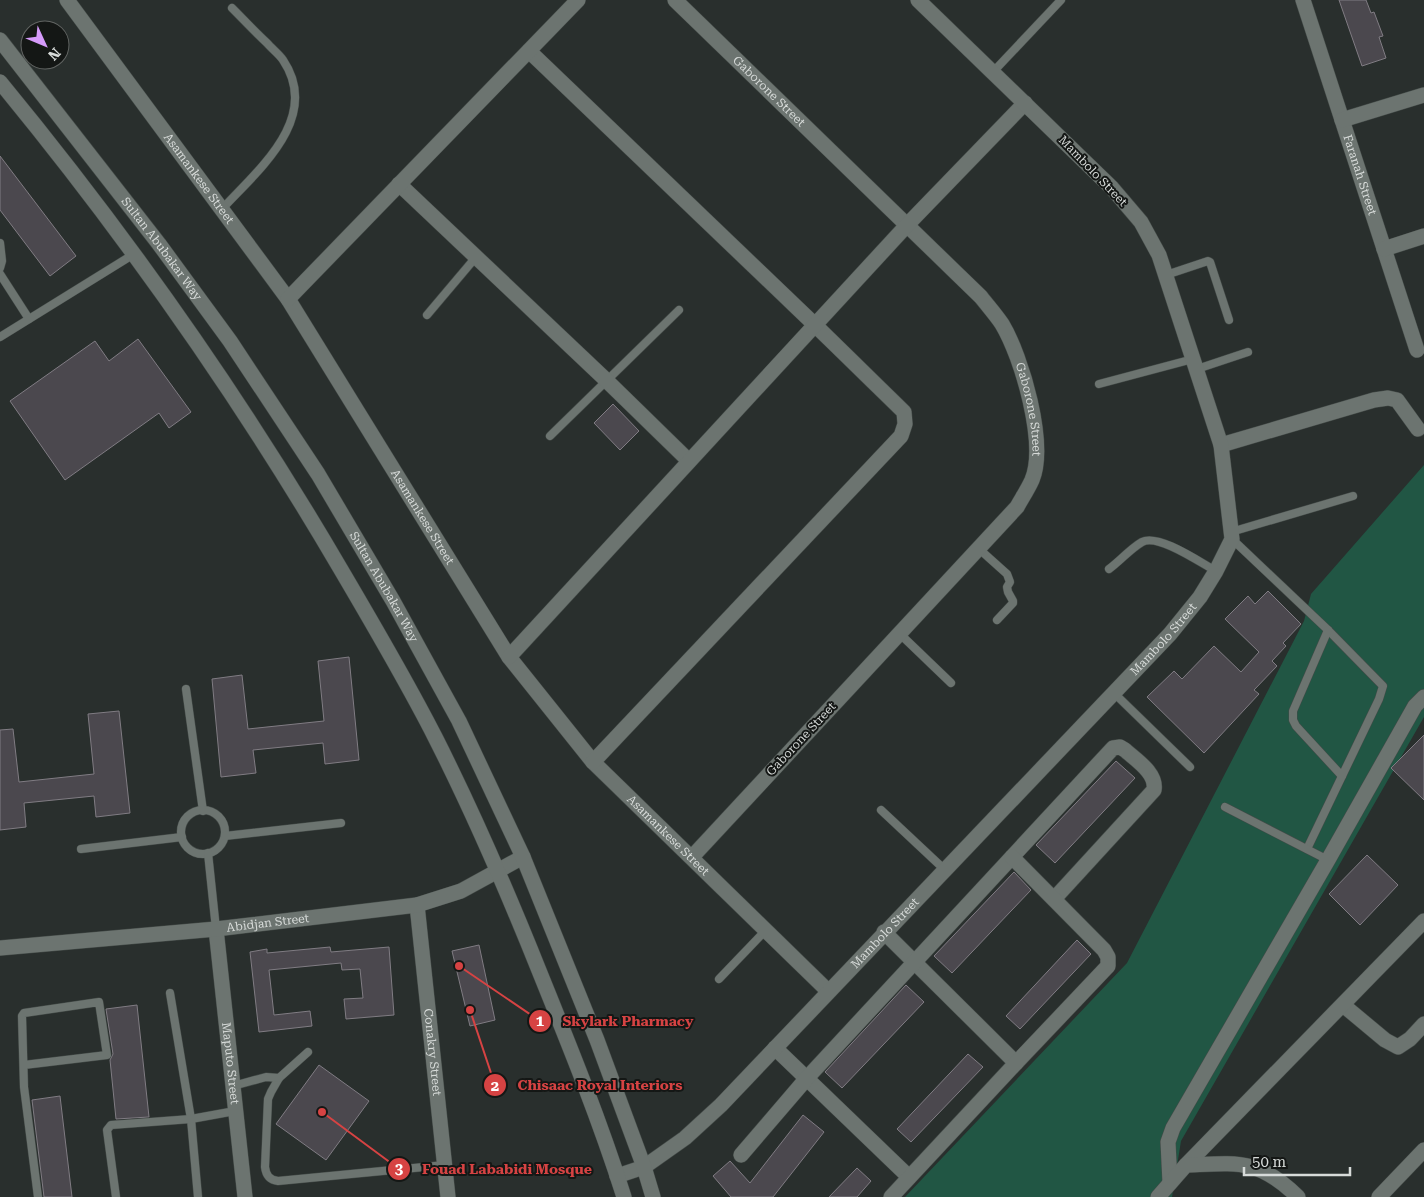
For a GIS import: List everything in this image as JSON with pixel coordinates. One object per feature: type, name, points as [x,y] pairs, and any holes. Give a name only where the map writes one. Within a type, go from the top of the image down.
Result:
[{"type":"street","points":[[288,299],[578,0]]},
{"type":"street","name":"Gaborone Street","points":[[675,0],[982,297],[1002,325],[1020,367],[1032,409],[1038,448],[1033,479],[1017,506],[692,857]]},
{"type":"street","name":"Mambolo Street","points":[[617,1176],[644,1167],[686,1138],[721,1105],[1170,634],[1200,597],[1216,571],[1231,535],[1221,445],[1166,274],[1159,255],[1141,222],[1112,188],[918,0]]},
{"type":"street","name":"Faranah Street","points":[[1304,0],[1417,350]]},
{"type":"street","name":"Asamankese Street","points":[[74,3],[288,299],[509,657],[593,762],[828,991]]},
{"type":"street","name":"Sultan Abubakar Way","points":[[0,40],[67,124],[230,341],[318,474],[394,601],[454,712],[523,857],[597,1040],[644,1167],[653,1197]]},
{"type":"street","points":[[528,51],[816,325],[904,412],[901,436],[593,762]]},
{"type":"street","name":"Sultan Abubakar Way","points":[[0,82],[52,145],[208,357],[294,489],[368,615],[434,736],[498,871],[572,1050],[624,1197]]},
{"type":"street","points":[[1342,120],[1424,95]]},
{"type":"street","points":[[509,657],[908,224],[1025,103]]},
{"type":"street","points":[[398,184],[689,461]]},
{"type":"street","points":[[1384,249],[1424,236]]},
{"type":"street","points":[[1221,445],[1374,400],[1388,398],[1397,400],[1418,429]]},
{"type":"street","points":[[1170,1183],[1168,1142],[1173,1128],[1415,706],[1424,697]]},
{"type":"street","points":[[741,1155],[807,1078],[1012,857],[1114,748],[1120,747],[1153,777],[1155,783],[1154,790],[1054,899]]},
{"type":"street","name":"Abidjan Street","points":[[0,948],[216,929],[417,905],[461,890],[523,857]]},
{"type":"street","points":[[891,1197],[1108,966],[1108,957],[1104,950],[1012,857]]},
{"type":"street","name":"Conakry Street","points":[[417,905],[448,1197]]},
{"type":"street","points":[[1158,1197],[1186,1165],[1424,921]]},
{"type":"street","name":"Maputo Street","points":[[216,929],[245,1197]]},
{"type":"street","points":[[884,932],[1016,1062]]},
{"type":"street","points":[[1343,1004],[1385,1040],[1398,1047],[1410,1039],[1424,1024]]},
{"type":"street","points":[[775,1048],[909,1177]]},
{"type":"street","points":[[1379,1197],[1424,1150]]},
{"type":"street","points":[[1186,1165],[1235,1163],[1263,1169],[1298,1197]]},
{"type":"lane","points":[[992,72],[1061,0]]},
{"type":"lane","points":[[222,209],[276,152],[288,130],[294,108],[294,83],[283,59],[232,8]]},
{"type":"lane","points":[[0,243],[2,261],[0,268]]},
{"type":"lane","points":[[0,325],[3,335],[134,254]]},
{"type":"lane","points":[[427,315],[476,257]]},
{"type":"lane","points":[[1166,274],[1210,262],[1229,320]]},
{"type":"lane","points":[[0,274],[29,319]]},
{"type":"lane","points":[[550,436],[679,310]]},
{"type":"lane","points":[[1099,384],[1248,352]]},
{"type":"lane","points":[[1307,849],[1379,699],[1383,686],[1231,535],[1354,496]]},
{"type":"lane","points":[[1109,570],[1144,541],[1154,540],[1216,571]]},
{"type":"lane","points":[[978,548],[1009,578],[1008,592],[1013,601],[997,620]]},
{"type":"lane","points":[[1328,630],[1293,711],[1293,720],[1296,726],[1342,776]]},
{"type":"lane","points":[[899,633],[951,682]]},
{"type":"lane","points":[[186,689],[203,811]]},
{"type":"lane","points":[[1114,693],[1190,767]]},
{"type":"lane","points":[[1225,807],[1328,860]]},
{"type":"lane","points":[[881,810],[944,870]]},
{"type":"lane","points":[[203,811],[215,813],[221,819],[225,827],[225,836],[222,844],[216,850],[200,854],[192,851],[186,845],[182,837],[182,829],[185,821],[191,814],[203,811]]},
{"type":"lane","points":[[225,836],[341,823]]},
{"type":"lane","points":[[81,849],[182,837]]},
{"type":"lane","points":[[208,853],[216,929]]},
{"type":"lane","points":[[719,979],[766,930]]},
{"type":"lane","points":[[170,993],[191,1120],[198,1197]]},
{"type":"lane","points":[[24,1065],[107,1055],[99,1002],[24,1013],[22,1016],[24,1087],[38,1197]]},
{"type":"lane","points":[[308,1052],[279,1078],[268,1099],[265,1167],[268,1176],[273,1180],[444,1165]]},
{"type":"lane","points":[[233,1086],[266,1077],[279,1078]]},
{"type":"lane","points":[[116,1197],[108,1127],[111,1125],[191,1120],[236,1111]]},
{"type":"green space","points":[[1424,465],[1424,717],[1181,1141],[1172,1197],[905,1197],[1127,963],[1304,621],[1311,594]]},
{"type":"building","points":[[1339,0],[1366,0],[1371,13],[1374,12],[1383,36],[1379,37],[1386,58],[1362,66]]},
{"type":"building","points":[[0,156],[76,256],[50,276],[0,210]]},
{"type":"building","points":[[138,339],[191,412],[169,428],[159,413],[65,480],[10,401],[95,341],[109,361]]},
{"type":"building","points":[[613,404],[639,431],[620,450],[594,423]]},
{"type":"building","points":[[1268,591],[1301,624],[1283,643],[1286,646],[1272,661],[1277,666],[1254,690],[1259,694],[1204,753],[1147,697],[1174,671],[1182,679],[1214,646],[1241,672],[1259,652],[1225,619],[1248,596],[1255,604]]},
{"type":"building","points":[[349,657],[359,760],[325,764],[323,743],[253,750],[256,773],[221,777],[212,679],[242,675],[248,729],[324,721],[318,661]]},
{"type":"building","points":[[119,711],[130,813],[96,817],[94,796],[24,803],[26,827],[0,830],[0,730],[13,729],[19,782],[94,774],[88,714]]},
{"type":"building","points":[[1424,735],[1424,800],[1391,768]]},
{"type":"building","points":[[1116,761],[1135,778],[1055,863],[1036,845]]},
{"type":"building","points":[[1367,855],[1398,885],[1360,925],[1329,894]]},
{"type":"building","points":[[1014,872],[1031,890],[952,973],[934,956]]},
{"type":"building","points":[[1077,940],[1091,954],[1020,1029],[1006,1016]]},
{"type":"building","points":[[479,945],[495,1020],[470,1026],[452,951]]},
{"type":"building","points":[[330,947],[331,952],[389,947],[394,1015],[346,1019],[344,999],[363,998],[360,969],[342,970],[341,963],[269,970],[274,1015],[310,1011],[312,1026],[259,1032],[250,952],[267,949],[267,953]]},
{"type":"building","points":[[906,985],[924,1002],[842,1088],[825,1072]]},
{"type":"building","points":[[137,1005],[149,1117],[116,1119],[110,1060],[113,1054],[106,1009]]},
{"type":"building","points":[[968,1054],[983,1067],[911,1142],[897,1129]]},
{"type":"building","points":[[319,1065],[369,1101],[326,1160],[276,1124]]},
{"type":"building","points":[[60,1096],[72,1197],[44,1197],[32,1100]]},
{"type":"building","points":[[803,1115],[824,1132],[773,1197],[731,1197],[713,1176],[730,1161],[750,1183]]},
{"type":"building","points":[[857,1168],[871,1181],[857,1197],[829,1197]]},
{"type":"place","name":"Skylark Pharmacy","points":[[459,966]]},
{"type":"place","name":"Chisaac Royal Interiors","points":[[470,1010]]},
{"type":"place","name":"Fouad Lababidi Mosque","points":[[322,1112]]}]
